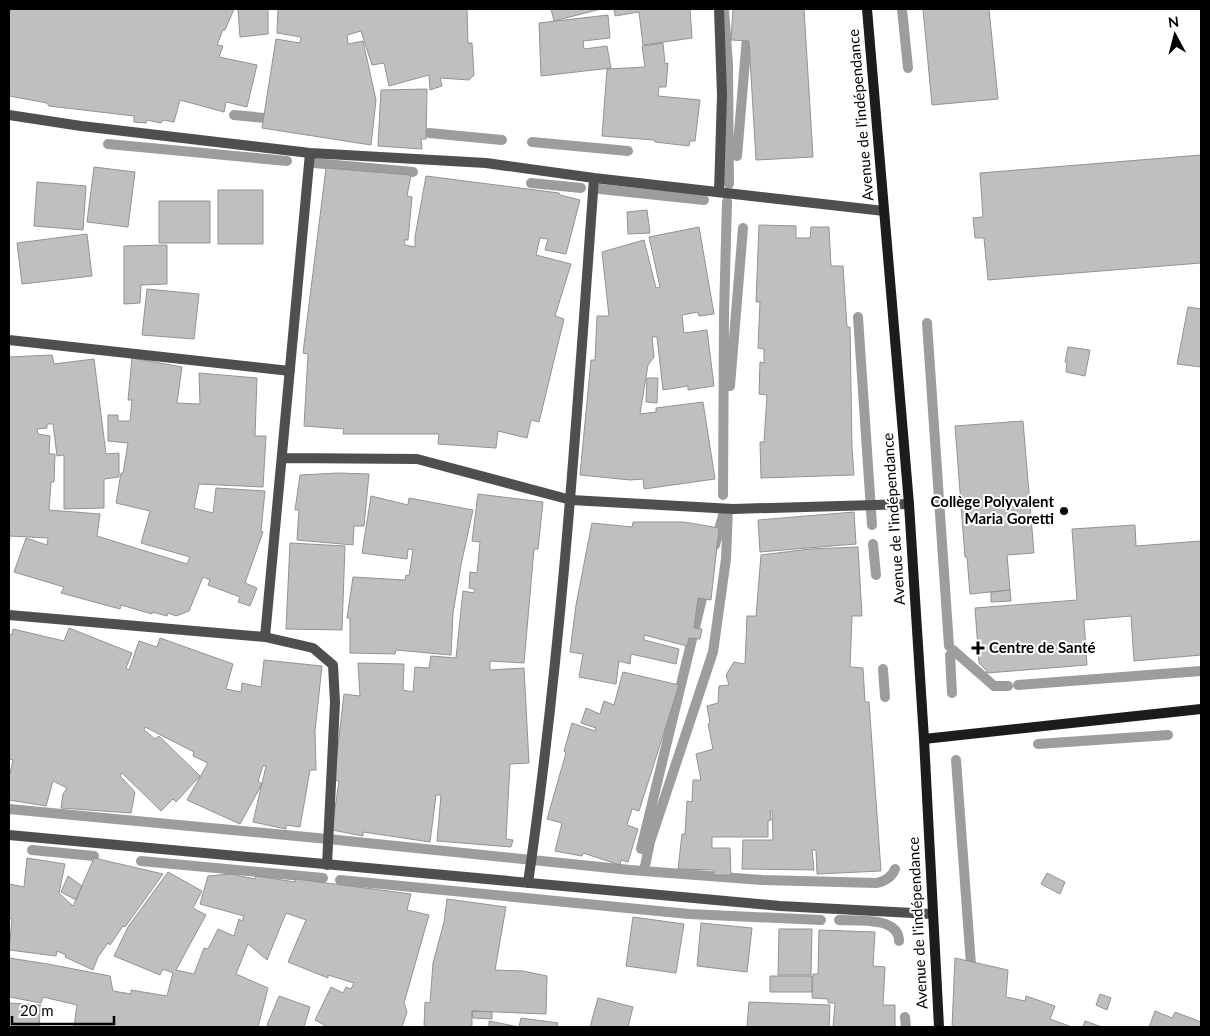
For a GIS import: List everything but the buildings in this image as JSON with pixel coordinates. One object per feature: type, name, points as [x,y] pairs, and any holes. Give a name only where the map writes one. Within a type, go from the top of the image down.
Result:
[{"type":"main road","name":"Avenue de l'indépendance","points":[[867,9],[909,504],[924,739],[938,1027]]},
{"type":"main road","points":[[924,739],[1201,709]]},
{"type":"street","points":[[719,9],[722,95],[719,192]]},
{"type":"street","points":[[9,116],[310,153],[486,163],[594,178],[884,211]]},
{"type":"street","points":[[265,637],[310,153]]},
{"type":"street","points":[[528,883],[551,706],[571,500],[594,178]]},
{"type":"street","points":[[9,340],[290,371]]},
{"type":"street","points":[[283,458],[417,459],[571,500],[734,510],[909,504]]},
{"type":"street","points":[[9,615],[265,637],[313,648],[333,665],[335,702],[327,865]]},
{"type":"street","points":[[9,835],[780,906],[932,914]]},
{"type":"waterway","points":[[724,9],[728,64],[729,184]]},
{"type":"waterway","points":[[737,156],[748,9]]},
{"type":"waterway","points":[[902,9],[908,68]]},
{"type":"waterway","points":[[234,115],[275,119]]},
{"type":"waterway","points":[[429,133],[502,140]]},
{"type":"waterway","points":[[532,142],[628,151]]},
{"type":"waterway","points":[[108,144],[287,161]]},
{"type":"waterway","points":[[314,163],[413,172]]},
{"type":"waterway","points":[[531,183],[581,188]]},
{"type":"waterway","points":[[600,189],[704,200]]},
{"type":"waterway","points":[[723,495],[727,202]]},
{"type":"waterway","points":[[730,386],[743,228]]},
{"type":"waterway","points":[[858,317],[872,525]]},
{"type":"waterway","points":[[927,323],[949,646]]},
{"type":"waterway","points":[[644,871],[650,842],[713,652],[726,559],[728,509]]},
{"type":"waterway","points":[[715,545],[723,515]]},
{"type":"waterway","points":[[873,544],[876,575]]},
{"type":"waterway","points":[[641,849],[705,586]]},
{"type":"waterway","points":[[953,650],[994,686],[1008,686]]},
{"type":"waterway","points":[[950,655],[952,693]]},
{"type":"waterway","points":[[883,669],[885,697]]},
{"type":"waterway","points":[[1018,685],[1201,671]]},
{"type":"waterway","points":[[1038,744],[1168,735]]},
{"type":"waterway","points":[[956,760],[971,965]]},
{"type":"waterway","points":[[9,809],[630,870],[762,880],[877,883],[888,878],[895,869]]},
{"type":"waterway","points":[[32,850],[94,856]]},
{"type":"waterway","points":[[141,861],[323,878]]},
{"type":"waterway","points":[[340,880],[689,914],[821,920]]},
{"type":"waterway","points":[[839,920],[865,920],[884,924],[892,927],[897,933],[899,941]]},
{"type":"waterway","points":[[905,1017],[906,1027]]},
{"type":"place","name":"Collège Polyvalent Maria Goretti","points":[[1064,511]]},
{"type":"place","name":"Centre de Santé","points":[[978,648]]}]
